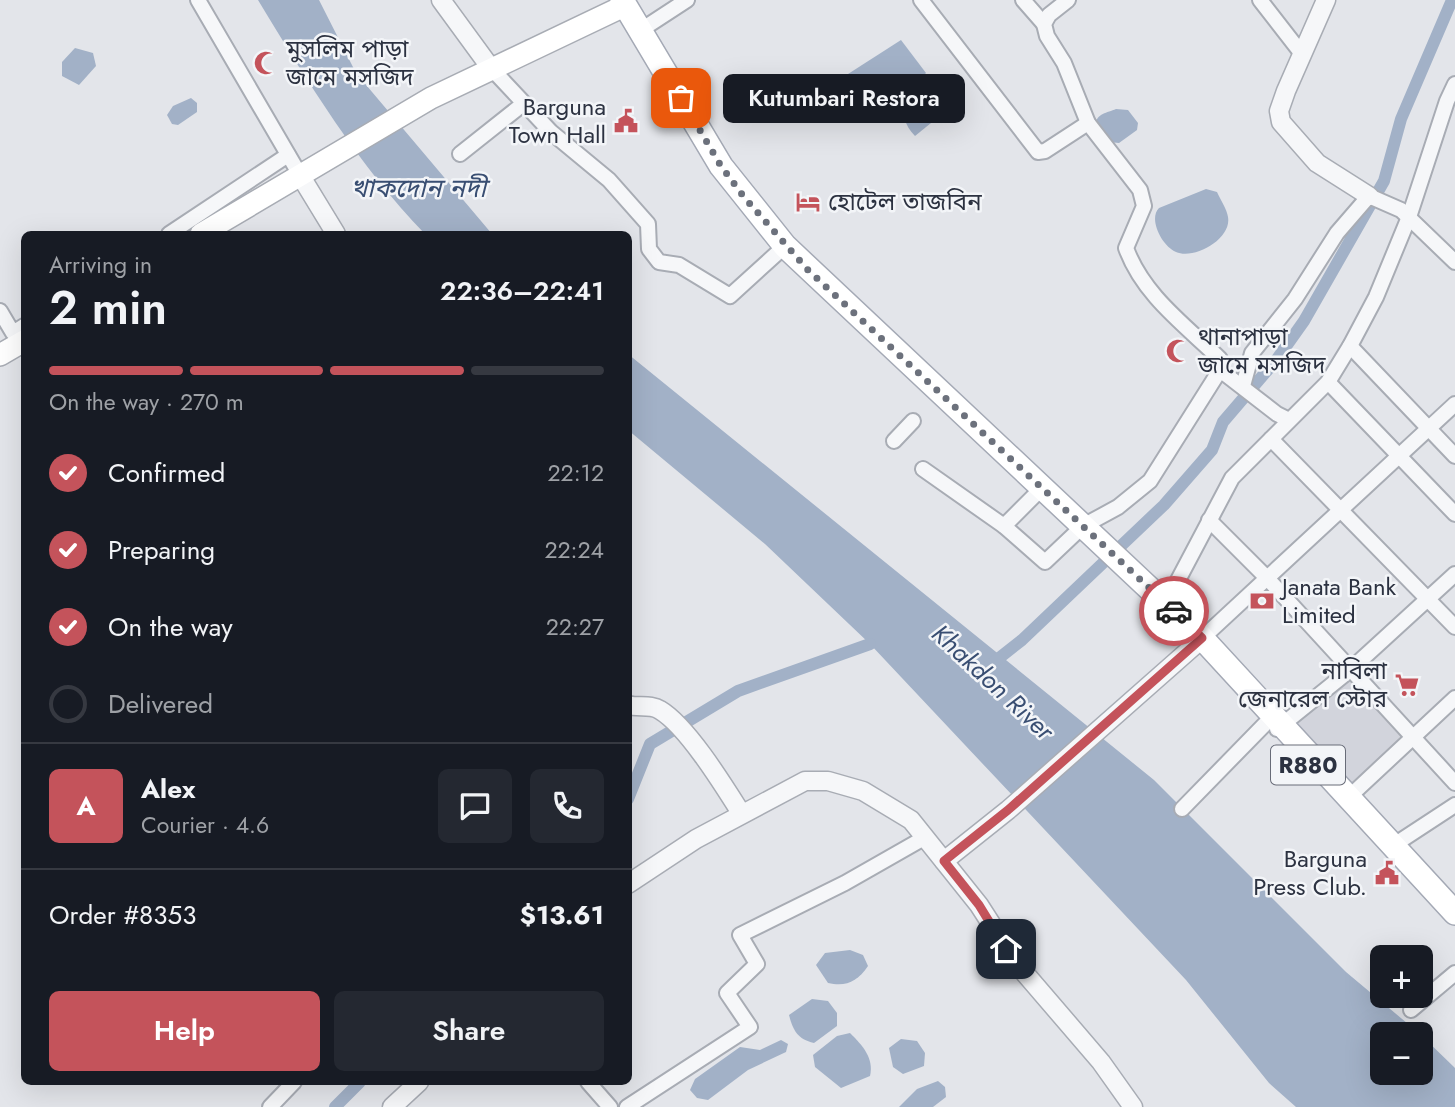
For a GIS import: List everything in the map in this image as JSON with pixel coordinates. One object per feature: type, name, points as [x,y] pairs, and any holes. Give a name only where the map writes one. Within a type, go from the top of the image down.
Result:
[{"type":"main road","points":[[206,231],[431,98],[623,3]]},
{"type":"main road","name":"R880","points":[[623,3],[721,166],[785,246],[1166,603],[1274,726],[1455,923]]},
{"type":"main road","points":[[0,355],[21,343]]},
{"type":"main road","name":"R880","points":[[1274,726],[1349,797],[1455,913]]},
{"type":"street","points":[[198,0],[334,231]]},
{"type":"street","points":[[441,0],[490,68],[523,104],[551,132],[608,180],[648,223],[649,250],[659,262],[679,265],[730,296],[785,246]]},
{"type":"street","points":[[641,30],[687,0]]},
{"type":"street","points":[[921,0],[1038,152],[1045,151],[1088,123]]},
{"type":"street","points":[[923,469],[1004,526],[1045,562],[1090,533],[1150,481],[1220,370],[1220,359],[1157,300],[1132,263],[1126,248],[1144,206],[1140,190],[1088,123],[1064,63],[1047,36],[1044,24],[1023,0]]},
{"type":"street","points":[[1044,24],[1049,15],[1069,0]]},
{"type":"street","points":[[1260,0],[1302,54]]},
{"type":"street","points":[[1326,0],[1279,111],[1280,122],[1288,134],[1317,163],[1369,196],[1405,214],[1455,262]]},
{"type":"street","points":[[1166,603],[1231,478],[1271,439],[1283,417],[1328,382],[1350,346],[1376,297],[1455,84]]},
{"type":"street","points":[[460,154],[523,104]]},
{"type":"street","points":[[174,231],[288,155]]},
{"type":"street","points":[[1243,386],[1252,353],[1295,299],[1337,233],[1369,196]]},
{"type":"street","points":[[0,312],[13,333],[21,328]]},
{"type":"street","points":[[1350,346],[1455,456]]},
{"type":"street","points":[[1220,370],[1283,417]]},
{"type":"street","points":[[1328,382],[1455,514]]},
{"type":"street","points":[[944,861],[1008,810],[1199,641],[1455,404]]},
{"type":"street","points":[[894,441],[913,421]]},
{"type":"street","points":[[1271,439],[1455,627]]},
{"type":"street","points":[[1004,526],[1042,488]]},
{"type":"street","points":[[1209,520],[1267,578],[1455,783]]},
{"type":"street","points":[[1182,809],[1274,726],[1350,670],[1455,574]]},
{"type":"street","points":[[1349,797],[1455,698]]},
{"type":"street","points":[[633,709],[658,708],[674,722],[705,758],[741,813]]},
{"type":"street","points":[[632,881],[741,813],[805,781],[828,781],[863,791],[901,811],[944,861],[979,905],[1006,949],[1101,1062],[1133,1107]]},
{"type":"street","points":[[1394,845],[1455,805]]},
{"type":"street","points":[[626,1107],[750,1027],[727,993],[757,964],[740,935],[845,883],[924,838]]},
{"type":"street","points":[[1411,1010],[1455,973]]},
{"type":"street","points":[[270,1107],[291,1085]]},
{"type":"street","points":[[392,1107],[416,1085]]},
{"type":"street","points":[[591,1085],[610,1107]]},
{"type":"shaded area","points":[[1350,671],[1412,736],[1341,802],[1276,731]]},
{"type":"water","name":"খাকদোন নদী","points":[[258,0],[319,0],[356,73],[489,231],[422,231],[378,180],[315,92]]},
{"type":"water","points":[[901,40],[926,73],[897,99],[877,106],[852,86],[848,74]]},
{"type":"water","points":[[75,48],[93,53],[96,66],[79,85],[62,76],[62,62]]},
{"type":"water","points":[[916,95],[927,105],[931,123],[915,136],[906,123],[904,114],[908,99]]},
{"type":"water","points":[[191,98],[197,103],[197,112],[178,125],[172,124],[167,115],[173,106]]},
{"type":"water","points":[[1116,109],[1128,110],[1138,123],[1137,130],[1119,143],[1109,142],[1095,125],[1100,116]]},
{"type":"water","points":[[1206,189],[1217,192],[1228,217],[1228,225],[1218,240],[1210,246],[1192,253],[1176,252],[1158,232],[1156,213],[1159,208]]},
{"type":"water","name":"Khakdon River","points":[[632,357],[1154,780],[1346,972],[1370,992],[1370,1008],[1389,1008],[1406,1022],[1370,1022],[1370,1085],[1433,1085],[1433,1047],[1455,1068],[1455,1107],[1296,1107],[1269,1083],[1186,980],[870,644],[765,544],[632,433]]},
{"type":"water","points":[[850,950],[863,955],[868,966],[851,982],[828,983],[816,965],[825,953]]},
{"type":"water","points":[[812,999],[828,1001],[837,1013],[837,1026],[814,1043],[803,1039],[797,1033],[789,1015]]},
{"type":"water","points":[[850,1033],[869,1058],[871,1070],[870,1076],[841,1088],[815,1067],[813,1055],[837,1036]]},
{"type":"water","points":[[901,1039],[917,1041],[925,1053],[924,1066],[903,1074],[893,1067],[889,1048]]},
{"type":"water","points":[[781,1040],[788,1044],[786,1052],[748,1070],[708,1100],[697,1098],[690,1090],[695,1079],[740,1047],[760,1050]]},
{"type":"water","points":[[938,1081],[945,1087],[946,1097],[933,1107],[899,1107],[917,1089]]},
{"type":"waterway","name":"Khakdon River","points":[[989,666],[1022,640],[1164,505],[1212,450],[1223,422],[1277,359],[1304,321],[1384,181],[1401,119],[1452,0]]},
{"type":"waterway","points":[[632,789],[650,744],[738,691],[870,644]]},
{"type":"waterway","points":[[335,1107],[357,1085]]},
{"type":"way so far","points":[[681,98],[721,166],[744,197],[808,270],[1174,611]]},
{"type":"place","name":"মুসলিম পাড়া জামে মসজিদ","points":[[266,63]]},
{"type":"place","name":"Kutumbari Restora","points":[[681,98]]},
{"type":"place","name":"Barguna Town Hall","points":[[626,121]]},
{"type":"place","name":"হোটেল তাজবিন","points":[[808,202]]},
{"type":"place","name":"থানাপাড়া জামে মসজিদ","points":[[1178,351]]},
{"type":"place","name":"Janata Bank Limited","points":[[1262,601]]},
{"type":"place","name":"নাবিলা জেনারেল স্টোর","points":[[1407,685]]},
{"type":"place","name":"Barguna Press Club.","points":[[1387,873]]},
{"type":"route","points":[[1006,949],[979,905],[944,861],[1008,810],[1202,638],[1174,611]]}]
